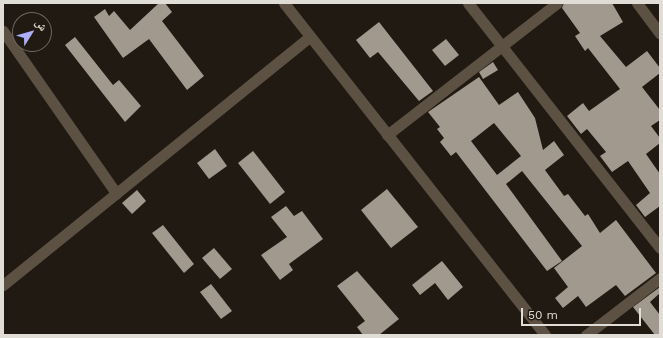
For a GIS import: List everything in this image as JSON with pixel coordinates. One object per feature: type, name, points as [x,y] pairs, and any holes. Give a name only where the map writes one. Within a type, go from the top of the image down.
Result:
[{"type":"street","points":[[284,3],[545,335]]},
{"type":"street","points":[[468,3],[660,248]]},
{"type":"street","points":[[387,135],[557,3]]},
{"type":"street","points":[[637,3],[660,33]]},
{"type":"street","points":[[3,31],[116,193]]},
{"type":"street","points":[[3,285],[310,36]]},
{"type":"street","points":[[586,335],[660,278]]},
{"type":"building","points":[[159,3],[165,3],[172,12],[162,21],[204,76],[187,90],[149,39],[123,58],[94,17],[105,9],[109,16],[114,11],[130,30]]},
{"type":"building","points":[[564,3],[612,3],[623,22],[600,36],[626,67],[647,51],[660,68],[660,73],[642,87],[660,110],[660,120],[651,126],[660,138],[660,143],[646,154],[660,174],[660,206],[645,217],[636,205],[650,193],[628,161],[612,172],[600,156],[606,152],[587,129],[581,134],[567,116],[583,103],[589,111],[620,89],[588,48],[585,51],[575,36],[580,33],[562,8]]},
{"type":"building","points":[[379,22],[433,91],[419,101],[378,52],[370,58],[356,40]]},
{"type":"building","points":[[75,37],[113,85],[119,80],[141,106],[125,122],[65,45]]},
{"type":"building","points":[[446,39],[459,55],[445,66],[432,50]]},
{"type":"building","points":[[493,62],[498,70],[483,79],[479,72]]},
{"type":"building","points":[[479,77],[499,105],[518,92],[535,118],[543,150],[554,141],[564,155],[545,170],[564,196],[568,194],[585,216],[588,214],[600,233],[616,220],[656,273],[625,296],[616,285],[586,307],[578,296],[563,308],[555,298],[568,287],[554,268],[582,246],[522,171],[506,184],[562,261],[547,271],[456,152],[451,156],[440,142],[444,138],[437,129],[440,127],[428,112]],"holes":[[[494,123],[521,156],[497,175],[471,141]]]},
{"type":"building","points":[[215,149],[227,166],[209,179],[197,163]]},
{"type":"building","points":[[253,151],[285,192],[270,204],[238,163]]},
{"type":"building","points":[[387,189],[418,227],[391,248],[361,210]]},
{"type":"building","points":[[137,190],[146,201],[132,214],[122,203]]},
{"type":"building","points":[[286,206],[294,216],[302,211],[323,239],[289,264],[293,270],[280,280],[261,255],[287,237],[271,217]]},
{"type":"building","points":[[163,225],[194,264],[184,273],[152,233]]},
{"type":"building","points":[[214,248],[232,269],[220,279],[202,258]]},
{"type":"building","points":[[442,261],[463,287],[448,300],[435,283],[420,295],[412,285]]},
{"type":"building","points":[[357,271],[399,319],[379,335],[363,335],[357,327],[365,321],[337,286]]},
{"type":"building","points":[[211,284],[232,311],[221,319],[200,292]]},
{"type":"building","points":[[660,287],[660,293],[650,302],[660,315],[660,335],[655,335],[633,307]]}]
